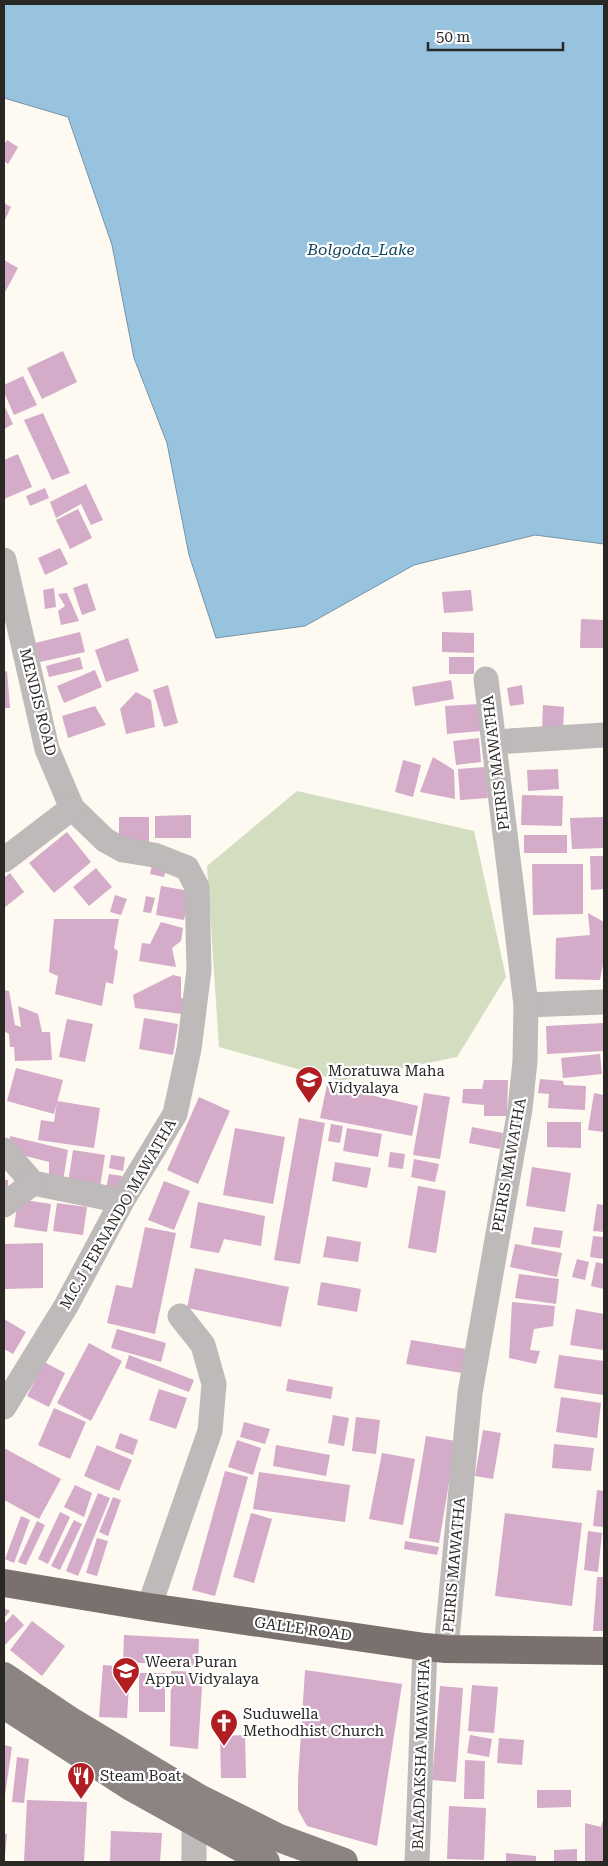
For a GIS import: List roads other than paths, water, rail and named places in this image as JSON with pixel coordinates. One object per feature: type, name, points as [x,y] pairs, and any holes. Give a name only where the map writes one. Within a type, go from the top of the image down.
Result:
[{"type":"highway","name":"GALLE ROAD","points":[[4,1582],[149,1607],[436,1648],[604,1651]]},
{"type":"main road","points":[[4,1676],[197,1810],[266,1862]]},
{"type":"main road","points":[[4,1705],[131,1787],[344,1862]]},
{"type":"street","name":"MENDIS ROAD","points":[[4,560],[46,750],[72,808],[105,840],[123,850],[154,855],[187,868],[197,887]]},
{"type":"street","name":"PEIRIS MAWATHA","points":[[436,1648],[470,1393],[520,1109],[525,1061],[526,1005],[486,679]]},
{"type":"street","points":[[494,742],[604,735]]},
{"type":"street","points":[[4,860],[72,808]]},
{"type":"street","name":"M.C.J FERNANDO MAWATHA","points":[[4,1407],[66,1306],[122,1201],[174,1114],[189,1049],[199,970],[197,887]]},
{"type":"street","points":[[526,1005],[604,1002]]},
{"type":"street","points":[[4,1150],[33,1183],[122,1201]]},
{"type":"street","points":[[4,1205],[33,1183]]},
{"type":"street","points":[[149,1607],[210,1431],[214,1384],[203,1345],[180,1316]]},
{"type":"street","name":"BALADAKSHA MAWATHA","points":[[417,1862],[436,1648]]},
{"type":"street","points":[[194,1862],[197,1810]]},
{"type":"water","name":"Bolgoda_Lake","points":[[4,4],[604,4],[604,544],[535,535],[414,565],[305,626],[216,638],[189,555],[167,443],[134,358],[112,245],[68,117],[4,98]]},
{"type":"place","name":"Moratuwa Maha Vidyalaya","points":[[309,1104]]},
{"type":"place","name":"Weera Puran Appu Vidyalaya","points":[[126,1695]]},
{"type":"place","name":"Suduwella Methodhist Church","points":[[224,1747]]},
{"type":"place","name":"Steam Boat","points":[[81,1800]]}]
